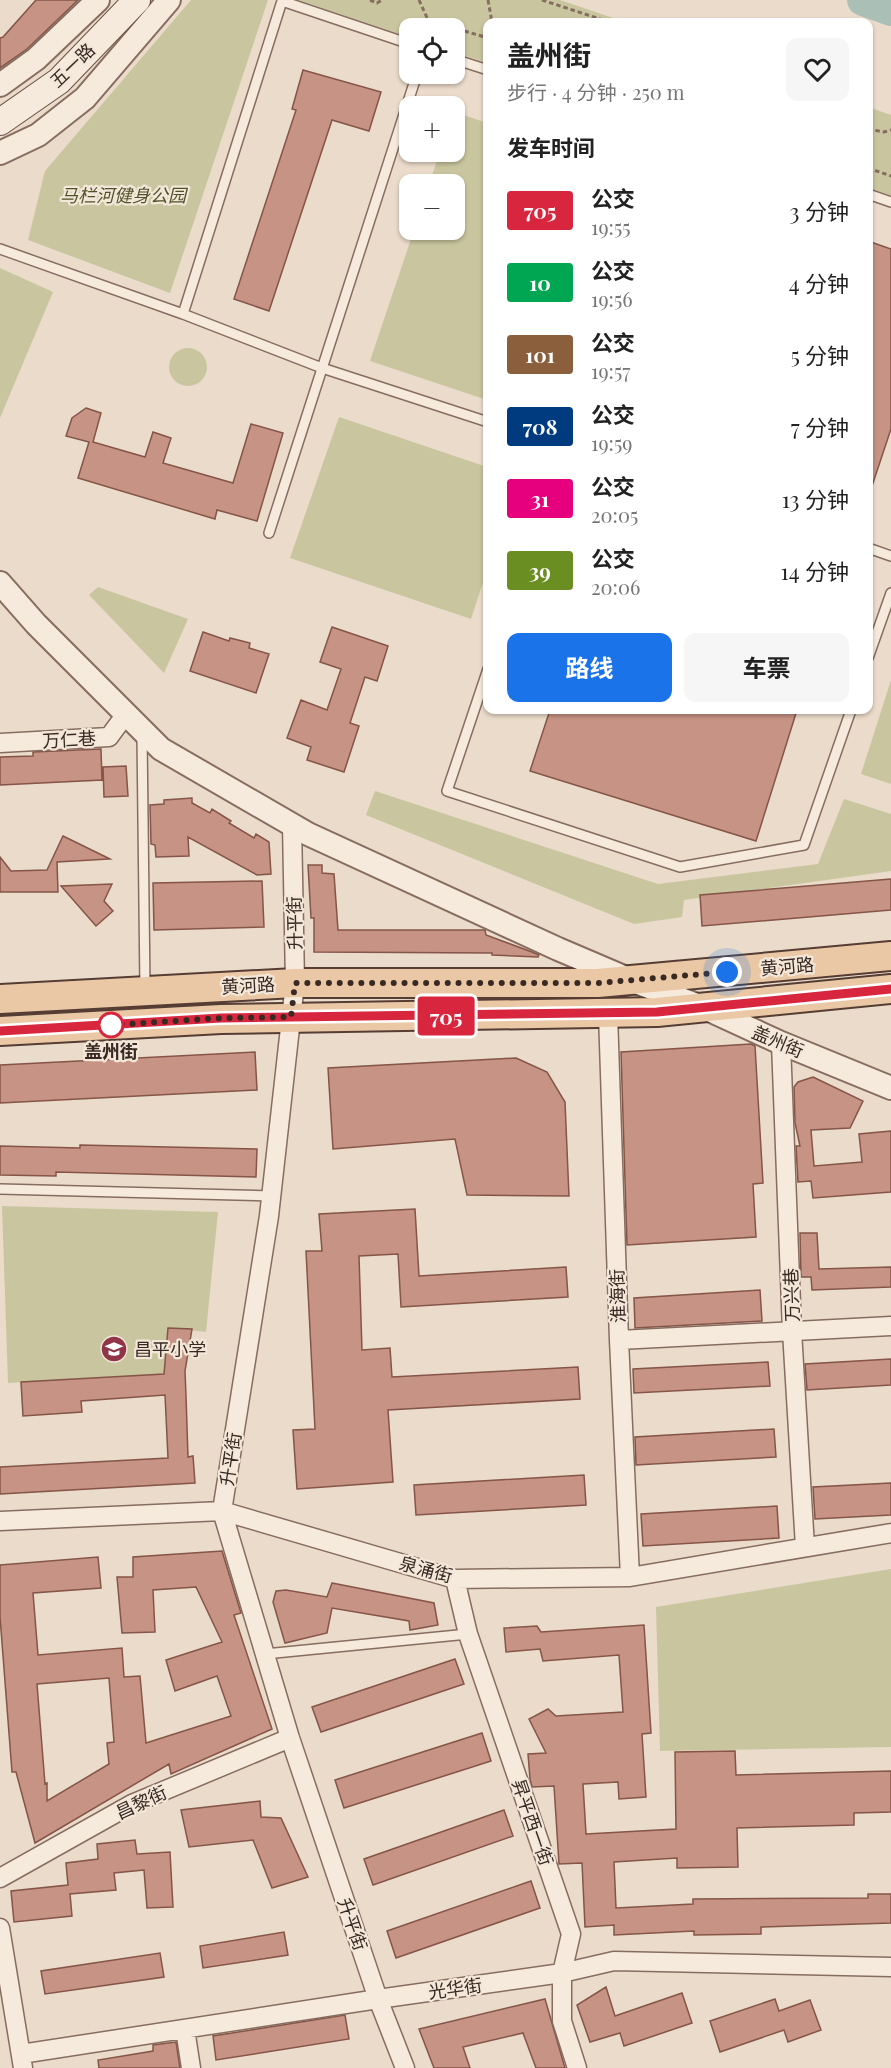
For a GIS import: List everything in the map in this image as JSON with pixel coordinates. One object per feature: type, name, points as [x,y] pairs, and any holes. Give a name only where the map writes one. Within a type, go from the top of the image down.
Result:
[{"type":"main road","name":"五一路","points":[[0,122],[59,81],[137,0]]},
{"type":"main road","name":"黄河路","points":[[0,999],[295,983],[530,984],[633,981],[891,956]]},
{"type":"main road","name":"黄河路","points":[[0,1031],[221,1018],[608,1014],[705,1008],[891,989]]},
{"type":"street","points":[[0,85],[36,59],[98,0]]},
{"type":"street","points":[[0,153],[38,135],[85,98],[169,0]]},
{"type":"street","name":"盖州街","points":[[0,583],[36,624],[161,749],[308,834],[633,981],[705,1008],[781,1043],[891,1088]]},
{"type":"street","name":"万仁巷","points":[[0,743],[109,737],[134,722]]},
{"type":"street","name":"升平街","points":[[291,824],[295,983],[271,1196],[222,1511],[290,1738],[378,1999],[405,2068]]},
{"type":"street","name":"淮海街","points":[[608,1014],[618,1340],[630,1577]]},
{"type":"street","name":"万兴巷","points":[[781,1043],[792,1331],[805,1547]]},
{"type":"street","points":[[618,1340],[891,1326]]},
{"type":"street","name":"泉涌街","points":[[0,1521],[222,1511],[455,1579],[630,1577],[891,1533]]},
{"type":"street","name":"昇平西一街","points":[[455,1579],[468,1634],[571,1934],[562,1973],[562,2021],[577,2068]]},
{"type":"street","name":"昌黎街","points":[[0,1878],[132,1804],[290,1738]]},
{"type":"street","points":[[0,1928],[22,2061]]},
{"type":"street","name":"光华街","points":[[22,2061],[185,2029],[562,1973],[614,1961],[891,1968]]},
{"type":"street","points":[[185,2029],[191,2068]]},
{"type":"lane","points":[[183,314],[282,1],[399,40]]},
{"type":"lane","points":[[465,63],[483,68]]},
{"type":"lane","points":[[269,532],[414,84]]},
{"type":"lane","points":[[873,196],[891,202]]},
{"type":"lane","points":[[0,249],[183,314],[322,368],[483,421]]},
{"type":"lane","points":[[873,550],[891,556]]},
{"type":"lane","points":[[873,644],[891,592]]},
{"type":"lane","points":[[483,684],[447,791],[680,867],[804,845],[850,714]]},
{"type":"lane","points":[[134,722],[145,991]]},
{"type":"lane","points":[[0,1189],[271,1196]]},
{"type":"lane","points":[[265,1654],[468,1634]]},
{"type":"path","points":[[370,0],[377,3],[382,0]]},
{"type":"path","points":[[419,0],[428,20],[483,36]]},
{"type":"path","points":[[488,0],[491,18]]},
{"type":"path","points":[[542,0],[597,18]]},
{"type":"path","points":[[873,130],[884,132],[891,130]]},
{"type":"path","points":[[873,170],[891,176]]},
{"type":"green space","name":"马栏河健身公园","points":[[191,0],[268,0],[170,293],[28,240],[45,171]]},
{"type":"green space","points":[[298,0],[560,0],[613,18],[483,18],[483,62],[465,55],[465,18],[399,18],[399,34]]},
{"type":"green space","points":[[873,109],[891,115],[891,196],[873,189]]},
{"type":"green space","points":[[465,115],[483,122],[483,399],[370,361],[411,240],[465,240],[465,174],[432,174],[437,162],[465,162]]},
{"type":"green space","points":[[0,268],[53,292],[0,418]]},
{"type":"green space","points":[[188,348],[202,353],[207,367],[202,381],[188,386],[174,381],[169,367],[174,353]]},
{"type":"green space","points":[[339,417],[483,466],[483,582],[471,619],[290,558]]},
{"type":"green space","points":[[98,587],[188,619],[164,673],[89,595]]},
{"type":"green space","points":[[891,680],[891,784],[861,774]]},
{"type":"green space","points":[[375,791],[658,884],[818,864],[844,799],[891,814],[891,871],[684,900],[682,917],[634,924],[366,815]]},
{"type":"green space","points":[[2,1206],[218,1212],[206,1332],[169,1328],[164,1374],[8,1383]]},
{"type":"green space","points":[[891,1569],[891,1747],[660,1751],[656,1607]]},
{"type":"building","points":[[36,0],[78,0],[27,49],[0,68],[0,38]]},
{"type":"building","points":[[303,70],[381,92],[369,131],[332,120],[269,311],[234,299],[296,110],[292,109]]},
{"type":"building","points":[[873,243],[891,249],[891,429],[873,483]]},
{"type":"building","points":[[86,408],[101,413],[93,442],[145,457],[153,432],[171,438],[163,463],[233,483],[251,424],[283,433],[257,521],[217,510],[215,519],[78,478],[89,442],[66,436],[72,418]]},
{"type":"building","points":[[332,627],[388,646],[377,681],[365,677],[350,723],[359,726],[344,772],[307,760],[311,747],[287,738],[301,700],[327,710],[341,669],[320,662]]},
{"type":"building","points":[[203,632],[229,641],[230,638],[250,643],[249,648],[269,654],[256,693],[190,671]]},
{"type":"building","points":[[549,714],[796,714],[756,841],[530,771]]},
{"type":"building","points":[[101,749],[102,780],[0,785],[0,757],[33,756],[33,752]]},
{"type":"building","points":[[126,766],[128,796],[104,797],[103,767]]},
{"type":"building","points":[[192,798],[192,803],[210,813],[212,809],[231,821],[229,823],[254,838],[256,834],[269,842],[271,874],[257,875],[188,837],[189,856],[156,857],[155,845],[151,844],[150,805],[164,804],[164,800]]},
{"type":"building","points":[[63,836],[110,859],[57,862],[58,892],[0,892],[0,857],[11,871],[47,870]]},
{"type":"building","points":[[308,865],[322,865],[322,873],[334,874],[338,930],[485,930],[486,935],[539,955],[538,957],[492,955],[492,953],[314,952],[314,918],[311,918]]},
{"type":"building","points":[[891,879],[891,910],[702,926],[700,895]]},
{"type":"building","points":[[262,881],[264,927],[154,930],[153,883]]},
{"type":"building","points":[[112,884],[104,901],[113,911],[96,926],[61,886]]},
{"type":"building","points":[[751,1044],[755,1046],[763,1183],[753,1184],[756,1237],[627,1245],[621,1052]]},
{"type":"building","points":[[255,1052],[257,1090],[0,1103],[0,1065]]},
{"type":"building","points":[[516,1058],[547,1072],[565,1102],[569,1196],[467,1195],[455,1139],[333,1149],[328,1068]]},
{"type":"building","points":[[813,1077],[863,1101],[850,1128],[811,1130],[814,1166],[862,1162],[859,1134],[891,1131],[891,1192],[813,1198],[811,1181],[798,1182],[796,1146],[800,1146],[795,1123],[794,1087],[798,1082]]},
{"type":"building","points":[[80,1145],[257,1149],[256,1177],[56,1172],[56,1176],[0,1175],[0,1146],[80,1148]]},
{"type":"building","points":[[415,1209],[419,1276],[566,1267],[568,1297],[401,1307],[398,1254],[359,1256],[362,1350],[390,1348],[392,1377],[578,1367],[580,1399],[388,1410],[393,1482],[297,1489],[293,1430],[315,1429],[306,1251],[322,1251],[319,1214]]},
{"type":"building","points":[[800,1233],[817,1233],[819,1269],[891,1267],[891,1287],[812,1290],[811,1277],[801,1277]]},
{"type":"building","points":[[760,1290],[762,1321],[635,1328],[634,1298]]},
{"type":"building","points":[[168,1328],[192,1329],[185,1371],[188,1457],[193,1456],[195,1483],[0,1494],[0,1467],[168,1458],[165,1395],[81,1401],[82,1412],[23,1416],[21,1382],[164,1374]]},
{"type":"building","points":[[891,1359],[891,1385],[807,1390],[805,1364]]},
{"type":"building","points":[[768,1362],[770,1386],[634,1393],[633,1369]]},
{"type":"building","points":[[774,1429],[776,1457],[636,1465],[635,1437]]},
{"type":"building","points":[[584,1475],[586,1505],[416,1515],[414,1485]]},
{"type":"building","points":[[891,1483],[891,1515],[815,1519],[813,1487]]},
{"type":"building","points":[[777,1506],[779,1538],[643,1546],[641,1514]]},
{"type":"building","points":[[222,1551],[241,1613],[234,1615],[272,1729],[171,1774],[169,1764],[35,1843],[16,1772],[12,1772],[0,1617],[0,1565],[98,1557],[101,1588],[33,1593],[38,1655],[122,1648],[124,1677],[140,1676],[146,1743],[231,1716],[217,1676],[175,1691],[166,1660],[222,1642],[196,1587],[153,1590],[155,1632],[122,1633],[117,1577],[133,1577],[133,1557]],"holes":[[[109,1678],[114,1742],[107,1743],[109,1764],[47,1801],[37,1684]]]},
{"type":"building","points":[[332,1583],[434,1603],[438,1625],[410,1630],[409,1621],[332,1608],[327,1633],[285,1643],[273,1602],[276,1591],[286,1590],[327,1597]]},
{"type":"building","points":[[644,1625],[651,1733],[642,1734],[646,1797],[619,1799],[618,1782],[583,1784],[586,1834],[676,1829],[675,1752],[735,1751],[736,1775],[891,1771],[891,1812],[854,1813],[854,1825],[737,1828],[738,1867],[677,1868],[677,1858],[614,1862],[616,1908],[693,1904],[693,1899],[868,1898],[868,1894],[891,1894],[891,1923],[761,1927],[761,1934],[694,1935],[694,1931],[614,1935],[614,1925],[585,1927],[582,1863],[559,1864],[554,1786],[532,1787],[528,1754],[546,1753],[529,1719],[548,1709],[556,1716],[623,1712],[619,1655],[543,1661],[540,1649],[506,1652],[504,1628],[537,1626],[541,1632]]},
{"type":"building","points":[[455,1659],[464,1684],[321,1732],[312,1707]]},
{"type":"building","points":[[482,1733],[491,1761],[344,1808],[335,1780]]},
{"type":"building","points":[[260,1801],[261,1817],[281,1818],[308,1877],[272,1888],[253,1840],[189,1847],[181,1810]]},
{"type":"building","points":[[504,1810],[513,1836],[373,1885],[364,1859]]},
{"type":"building","points":[[135,1840],[137,1854],[170,1852],[173,1907],[147,1908],[144,1870],[114,1873],[116,1890],[70,1894],[72,1916],[14,1922],[11,1891],[68,1885],[66,1863],[98,1859],[97,1844]]},
{"type":"building","points":[[531,1881],[540,1908],[396,1958],[387,1931]]},
{"type":"building","points":[[284,1932],[288,1955],[203,1968],[200,1946]]},
{"type":"building","points":[[160,1953],[164,1977],[45,1994],[41,1971]]},
{"type":"building","points":[[606,1987],[615,2016],[682,1993],[692,2023],[624,2046],[620,2033],[590,2042],[577,2005]]},
{"type":"building","points":[[545,1999],[565,2068],[536,2068],[523,2033],[463,2047],[470,2068],[434,2068],[419,2029]]},
{"type":"building","points":[[775,1999],[779,2011],[810,2000],[821,2030],[788,2042],[784,2030],[720,2052],[710,2021]]},
{"type":"building","points":[[345,2015],[349,2039],[216,2060],[213,2036]]},
{"type":"building","points":[[176,2042],[180,2068],[99,2068],[98,2060],[153,2051],[153,2045]]},
{"type":"waterway","points":[[863,0],[891,10]]},
{"type":"bus line","name":"705","points":[[0,1031],[221,1018],[657,1012],[891,989]]},
{"type":"place","name":"盖州街","points":[[111,1025]]},
{"type":"place","name":"昌平小学","points":[[114,1349]]},
{"type":"route","points":[[111,1025],[221,1018],[291,1017],[295,983],[598,983],[727,972]]}]
